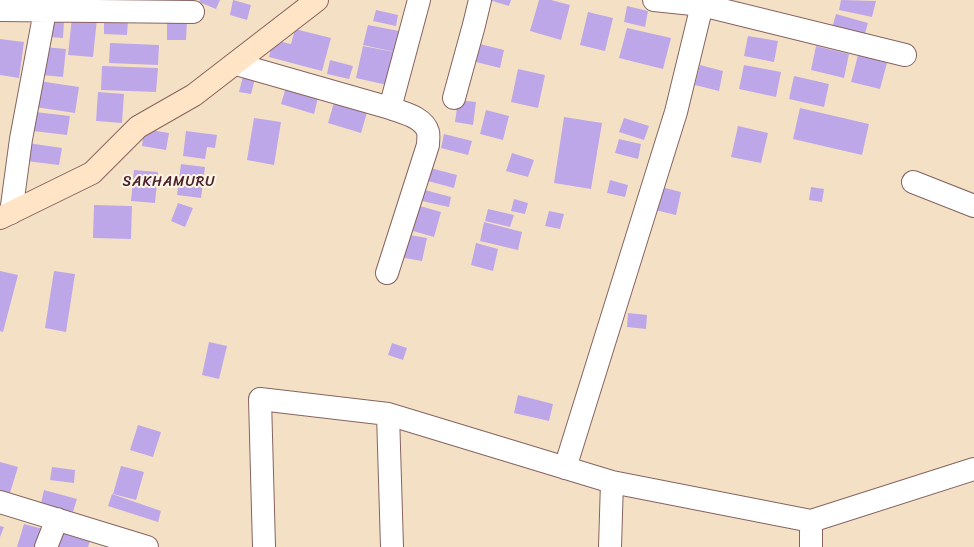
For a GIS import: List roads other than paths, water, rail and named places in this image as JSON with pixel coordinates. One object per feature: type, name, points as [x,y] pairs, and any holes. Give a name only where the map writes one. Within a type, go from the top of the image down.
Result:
[{"type":"street","points":[[5,215],[92,173],[138,127],[194,96],[317,0]]},
{"type":"street","points":[[390,108],[419,0]]},
{"type":"street","points":[[454,98],[480,0]]},
{"type":"street","points":[[654,0],[704,3],[905,54]]},
{"type":"street","points":[[565,468],[676,112],[704,3]]},
{"type":"street","points":[[5,215],[49,6]]},
{"type":"street","points":[[0,10],[49,6],[193,12]]},
{"type":"street","points":[[236,64],[390,108],[409,115],[423,123],[429,132],[428,145],[387,272]]},
{"type":"street","points":[[913,182],[974,206]]},
{"type":"street","points":[[264,547],[260,399],[388,414],[612,482],[810,521],[974,469]]},
{"type":"street","points":[[388,414],[392,547]]},
{"type":"street","points":[[610,547],[612,482]]},
{"type":"street","points":[[0,502],[147,547]]},
{"type":"street","points":[[46,547],[57,519]]},
{"type":"street","points":[[810,521],[811,547]]},
{"type":"district","name":"SAKHAMURU","points":[[169,182]]}]
